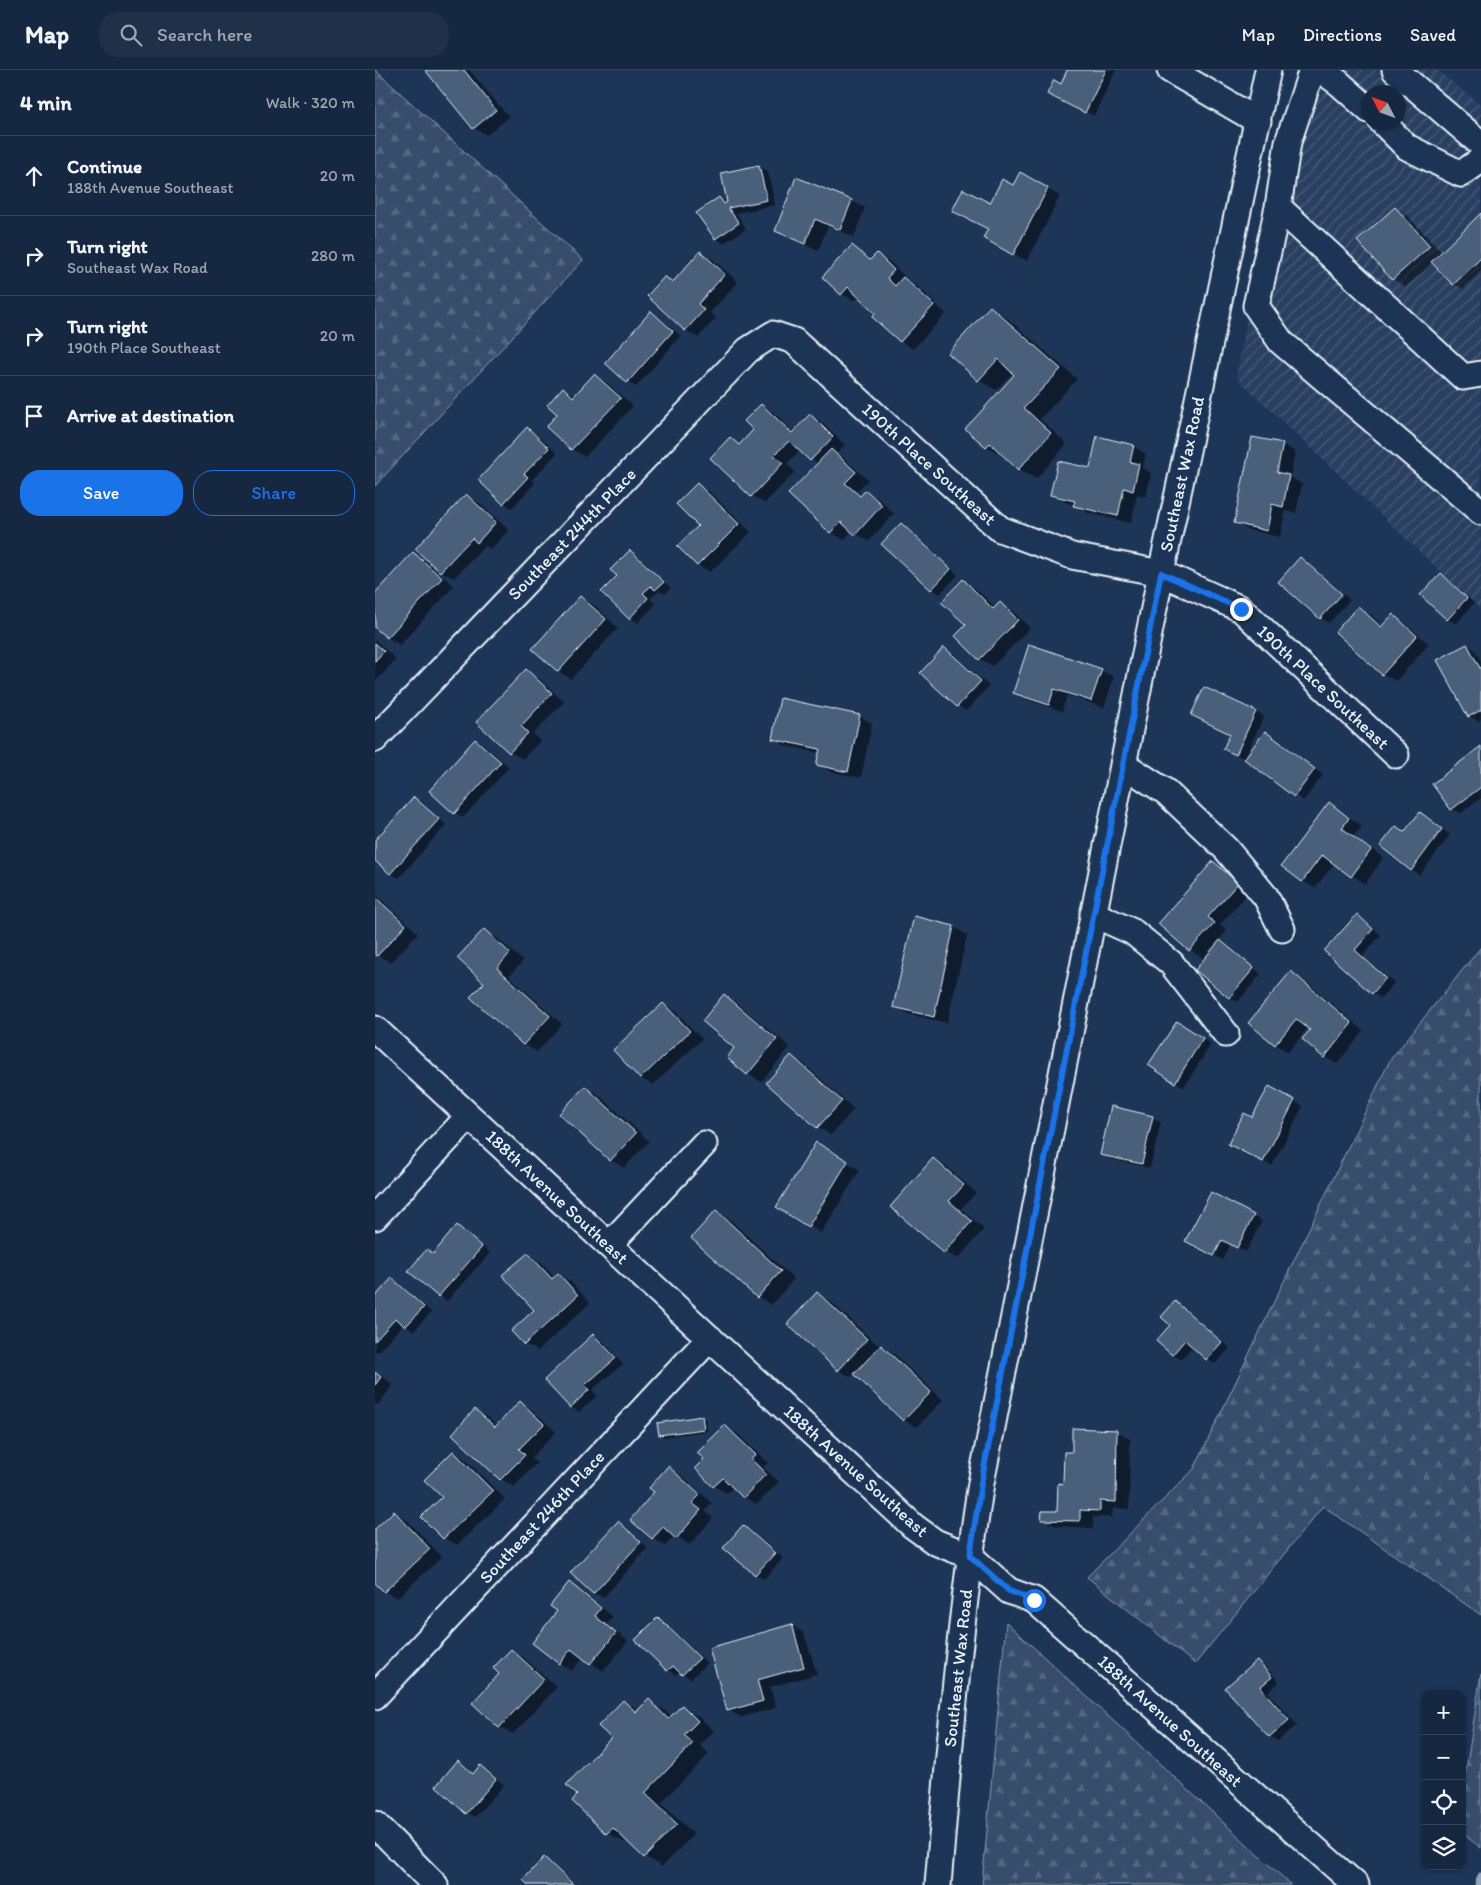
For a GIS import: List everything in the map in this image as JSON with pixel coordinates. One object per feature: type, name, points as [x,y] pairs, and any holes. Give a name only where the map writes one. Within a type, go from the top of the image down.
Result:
[{"type":"street","points":[[1170,70],[1257,121]]},
{"type":"street","name":"Southeast Wax Road","points":[[938,1885],[955,1689],[970,1556],[983,1473],[1161,573],[1268,70]]},
{"type":"street","points":[[1312,70],[1288,142],[1278,207],[1256,306],[1281,342],[1481,512]]},
{"type":"street","points":[[1321,70],[1361,103]]},
{"type":"street","points":[[1395,70],[1481,144]]},
{"type":"street","points":[[1390,130],[1407,147],[1461,174],[1481,160]]},
{"type":"street","points":[[1278,207],[1472,376],[1481,394]]},
{"type":"street","name":"190th Place Southeast","points":[[773,334],[794,341],[1000,529],[1072,556],[1161,573],[1241,609],[1396,755]]},
{"type":"street","name":"Southeast 244th Place","points":[[375,739],[748,350],[773,334]]},
{"type":"street","points":[[1123,764],[1166,792],[1225,849],[1266,897],[1282,929]]},
{"type":"street","points":[[1093,914],[1133,932],[1171,963],[1226,1034]]},
{"type":"street","name":"188th Avenue Southeast","points":[[375,1029],[913,1526],[935,1542],[970,1556],[1009,1591],[1034,1600],[1356,1885]]},
{"type":"street","points":[[375,1218],[469,1116]]},
{"type":"street","points":[[609,1245],[704,1144]]},
{"type":"street","name":"Southeast 246th Place","points":[[375,1696],[709,1338]]},
{"type":"street","points":[[375,1824],[435,1885]]},
{"type":"shaded area","points":[[1295,70],[1437,70],[1481,105],[1481,610],[1236,377]]},
{"type":"green space","points":[[375,70],[583,260],[375,486]]},
{"type":"green space","points":[[1481,947],[1481,1615],[1323,1506],[1195,1664],[1087,1577],[1194,1469],[1390,1060]]},
{"type":"green space","points":[[1006,1622],[1290,1884],[1290,1885],[982,1885]]},
{"type":"green space","points":[[1481,1674],[1481,1848],[1466,1836],[1466,1770]]},
{"type":"building","points":[[425,70],[464,70],[496,110],[473,129]]},
{"type":"building","points":[[1067,70],[1106,70],[1085,113],[1047,94],[1054,80],[1061,84]]},
{"type":"building","points":[[759,165],[767,200],[728,208],[739,223],[715,239],[696,213],[719,197],[724,204],[727,202],[721,173]]},
{"type":"building","points":[[1020,172],[1048,188],[1013,255],[983,238],[988,229],[952,211],[963,189],[990,203],[1002,179],[1013,185]]},
{"type":"building","points":[[796,177],[852,200],[840,230],[815,219],[805,244],[775,231]]},
{"type":"building","points":[[1395,207],[1430,246],[1392,280],[1357,241]]},
{"type":"building","points":[[1481,213],[1481,258],[1453,285],[1431,262]]},
{"type":"building","points":[[852,245],[870,260],[877,253],[894,270],[887,278],[895,286],[903,277],[934,305],[900,342],[872,317],[875,313],[848,287],[841,295],[822,277]]},
{"type":"building","points":[[700,251],[725,274],[698,304],[704,310],[685,331],[647,296],[665,276],[672,283]]},
{"type":"building","points":[[990,306],[1061,369],[1024,408],[1051,433],[1018,470],[990,443],[986,447],[965,429],[1014,375],[998,359],[978,381],[948,353]]},
{"type":"building","points":[[651,311],[673,331],[627,383],[605,363]]},
{"type":"building","points":[[594,374],[621,398],[571,450],[546,427],[557,414],[547,405],[563,387],[573,397]]},
{"type":"building","points":[[761,404],[792,433],[810,414],[833,437],[810,461],[789,441],[774,455],[783,463],[751,497],[710,458],[730,437],[739,445],[753,430],[744,421]]},
{"type":"building","points":[[527,427],[549,448],[524,474],[528,477],[503,504],[478,480]]},
{"type":"building","points":[[1097,436],[1134,445],[1130,462],[1139,464],[1133,491],[1124,488],[1118,516],[1073,506],[1075,501],[1050,495],[1058,461],[1090,468]]},
{"type":"building","points":[[1252,437],[1283,443],[1277,472],[1289,475],[1283,507],[1272,504],[1267,531],[1234,523]]},
{"type":"building","points":[[831,449],[856,472],[845,483],[860,496],[866,490],[882,505],[855,535],[841,522],[830,533],[788,494]]},
{"type":"building","points":[[697,483],[739,524],[697,566],[677,546],[698,526],[676,504]]},
{"type":"building","points":[[466,494],[496,522],[477,543],[472,538],[440,572],[415,549]]},
{"type":"building","points":[[901,523],[951,569],[931,590],[881,544]]},
{"type":"building","points":[[630,550],[664,582],[655,590],[651,586],[643,593],[648,598],[629,619],[601,592],[617,576],[610,570]]},
{"type":"building","points":[[413,552],[442,578],[387,638],[375,628],[375,593]]},
{"type":"building","points":[[1300,557],[1342,594],[1320,619],[1278,582]]},
{"type":"building","points":[[1441,573],[1467,598],[1447,620],[1420,595]]},
{"type":"building","points":[[963,579],[993,609],[1000,602],[1018,620],[979,660],[955,636],[966,625],[941,602]]},
{"type":"building","points":[[580,596],[606,619],[558,672],[532,649]]},
{"type":"building","points":[[1358,606],[1381,627],[1393,614],[1417,636],[1382,675],[1335,632]]},
{"type":"building","points":[[375,643],[384,651],[375,661]]},
{"type":"building","points":[[1029,644],[1102,669],[1091,701],[1054,689],[1049,705],[1013,693]]},
{"type":"building","points":[[1467,644],[1481,670],[1481,710],[1468,717],[1437,660]]},
{"type":"building","points":[[944,647],[981,681],[957,707],[920,673]]},
{"type":"building","points":[[526,669],[552,693],[521,726],[528,733],[509,753],[476,722]]},
{"type":"building","points":[[1204,687],[1256,711],[1236,755],[1223,749],[1230,734],[1191,715]]},
{"type":"building","points":[[780,698],[860,715],[848,772],[816,765],[820,749],[772,739]]},
{"type":"building","points":[[1265,731],[1315,769],[1294,797],[1244,759]]},
{"type":"building","points":[[475,739],[501,762],[454,814],[429,791]]},
{"type":"building","points":[[1481,746],[1481,787],[1451,810],[1432,784]]},
{"type":"building","points":[[414,797],[439,819],[390,874],[375,861],[375,840]]},
{"type":"building","points":[[1329,802],[1349,818],[1342,828],[1371,850],[1351,877],[1322,855],[1302,882],[1281,866]]},
{"type":"building","points":[[1420,812],[1442,829],[1411,871],[1380,846],[1396,826],[1404,832]]},
{"type":"building","points":[[1213,861],[1238,883],[1208,917],[1215,923],[1189,951],[1158,924]]},
{"type":"building","points":[[375,897],[406,925],[377,956],[375,955]]},
{"type":"building","points":[[1357,914],[1373,929],[1355,950],[1386,978],[1372,994],[1324,951]]},
{"type":"building","points":[[914,916],[954,926],[934,1017],[893,1007]]},
{"type":"building","points":[[484,929],[510,953],[497,968],[550,1016],[523,1045],[470,997],[484,983],[457,958]]},
{"type":"building","points":[[1220,940],[1254,968],[1229,998],[1195,970]]},
{"type":"building","points":[[1291,971],[1352,1023],[1324,1058],[1302,1039],[1310,1030],[1296,1019],[1275,1045],[1248,1023]]},
{"type":"building","points":[[724,994],[777,1039],[747,1075],[727,1058],[734,1048],[702,1021]]},
{"type":"building","points":[[663,1003],[690,1031],[640,1079],[613,1050]]},
{"type":"building","points":[[1177,1021],[1203,1038],[1175,1083],[1148,1065]]},
{"type":"building","points":[[791,1055],[842,1101],[817,1128],[766,1083]]},
{"type":"building","points":[[585,1086],[636,1133],[610,1161],[559,1114]]},
{"type":"building","points":[[1269,1086],[1295,1100],[1263,1162],[1228,1144],[1244,1113],[1252,1117]]},
{"type":"building","points":[[1111,1106],[1153,1116],[1142,1164],[1100,1155]]},
{"type":"building","points":[[816,1142],[848,1161],[808,1227],[776,1207]]},
{"type":"building","points":[[933,1158],[964,1185],[949,1201],[972,1221],[944,1253],[890,1207]]},
{"type":"building","points":[[1211,1192],[1254,1215],[1237,1248],[1222,1240],[1214,1256],[1185,1241]]},
{"type":"building","points":[[716,1210],[781,1271],[757,1298],[691,1238]]},
{"type":"building","points":[[457,1225],[482,1247],[438,1297],[408,1271],[427,1249],[433,1254]]},
{"type":"building","points":[[528,1253],[552,1279],[558,1273],[578,1295],[524,1345],[511,1331],[534,1310],[502,1275]]},
{"type":"building","points":[[392,1278],[424,1307],[405,1327],[396,1318],[375,1341],[375,1297]]},
{"type":"building","points":[[817,1292],[867,1339],[838,1371],[787,1324]]},
{"type":"building","points":[[1175,1301],[1222,1342],[1206,1360],[1185,1340],[1172,1355],[1156,1341],[1170,1325],[1161,1317]]},
{"type":"building","points":[[593,1334],[616,1358],[585,1385],[589,1390],[570,1408],[544,1380]]},
{"type":"building","points":[[881,1345],[931,1392],[903,1421],[854,1374]]},
{"type":"building","points":[[375,1372],[381,1377],[375,1385]]},
{"type":"building","points":[[520,1401],[544,1424],[519,1449],[525,1455],[500,1480],[452,1434],[475,1409],[495,1427]]},
{"type":"building","points":[[702,1416],[704,1429],[659,1435],[657,1423]]},
{"type":"building","points":[[725,1425],[756,1455],[751,1459],[766,1474],[743,1498],[723,1478],[713,1487],[695,1468],[704,1459],[697,1453]]},
{"type":"building","points":[[1072,1428],[1117,1430],[1116,1502],[1100,1501],[1100,1511],[1080,1510],[1080,1521],[1041,1520],[1042,1511],[1057,1511],[1058,1483],[1063,1484],[1064,1452],[1072,1452]]},
{"type":"building","points":[[453,1451],[493,1491],[443,1539],[421,1517],[442,1497],[424,1480]]},
{"type":"building","points":[[668,1466],[700,1495],[692,1503],[701,1510],[676,1539],[663,1527],[652,1539],[630,1520],[654,1492],[649,1488]]},
{"type":"building","points":[[394,1511],[430,1549],[384,1592],[375,1583],[375,1529]]},
{"type":"building","points":[[618,1521],[641,1542],[593,1594],[570,1573]]},
{"type":"building","points":[[743,1525],[775,1553],[755,1575],[723,1548]]},
{"type":"building","points":[[569,1582],[601,1608],[595,1616],[616,1633],[590,1664],[571,1649],[559,1664],[532,1643],[557,1611],[550,1606]]},
{"type":"building","points":[[658,1617],[700,1658],[682,1675],[673,1666],[667,1671],[635,1640]]},
{"type":"building","points":[[792,1624],[804,1667],[757,1680],[763,1701],[727,1711],[709,1648]]},
{"type":"building","points":[[511,1649],[544,1679],[499,1728],[472,1703],[499,1674],[493,1668]]},
{"type":"building","points":[[1257,1660],[1272,1677],[1260,1687],[1289,1720],[1269,1737],[1225,1688]]},
{"type":"building","points":[[649,1699],[668,1719],[682,1705],[698,1721],[684,1735],[693,1743],[645,1793],[677,1824],[644,1858],[613,1828],[606,1834],[572,1801],[577,1795],[566,1785],[611,1738],[598,1726],[623,1700],[636,1712]]},
{"type":"building","points":[[458,1760],[473,1774],[480,1765],[496,1779],[466,1814],[436,1786]]},
{"type":"building","points":[[544,1857],[574,1885],[528,1885],[523,1880]]},
{"type":"waterway","points":[[1478,1885],[1481,1876]]},
{"type":"route","points":[[1034,1600],[1009,1591],[970,1556],[981,1483],[1161,573],[1241,609]]}]
